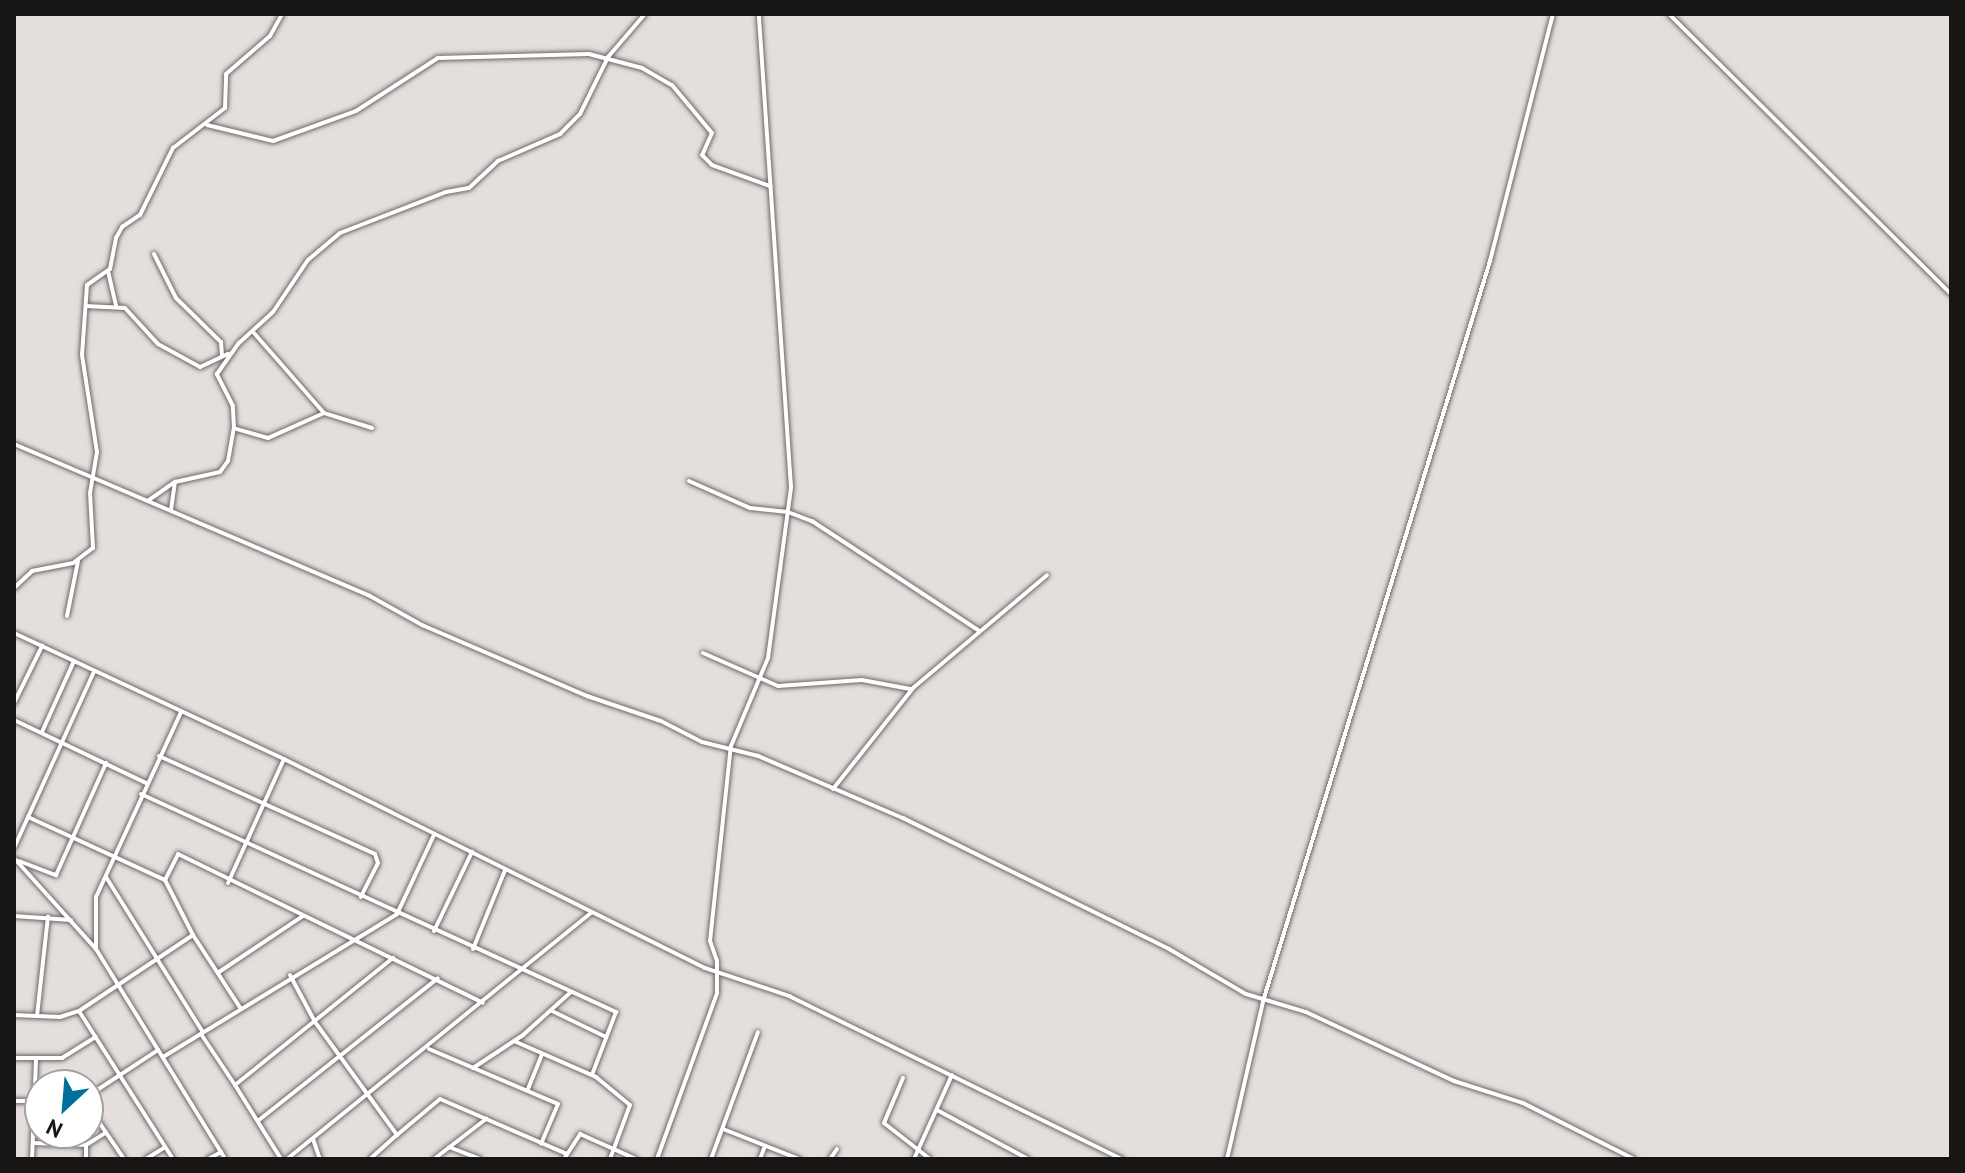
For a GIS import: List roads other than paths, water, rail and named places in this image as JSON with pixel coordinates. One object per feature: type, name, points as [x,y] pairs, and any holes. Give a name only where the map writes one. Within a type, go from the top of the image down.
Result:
[{"type":"street","points":[[117,308],[108,271],[122,227],[140,215],[173,148],[207,125],[225,108],[226,74],[270,36],[282,14]]},
{"type":"street","points":[[220,366],[254,333],[308,260],[340,233],[446,192],[469,188],[498,161],[560,134],[580,114],[608,57],[645,14]]},
{"type":"street","points":[[657,1159],[717,993],[710,937],[731,746],[768,658],[791,487],[759,14]]},
{"type":"street","points":[[1227,1159],[1264,998],[1490,261],[1553,14]]},
{"type":"street","points":[[1669,14],[1951,294]]},
{"type":"street","points":[[207,125],[273,141],[383,98],[438,58],[608,57],[672,85],[707,123],[712,133],[702,155],[712,165],[770,186]]},
{"type":"street","points":[[149,500],[175,482],[220,472],[228,461],[234,428],[233,406],[217,374],[222,355],[221,342],[176,298],[154,254]]},
{"type":"street","points":[[14,588],[32,571],[78,561],[93,548],[93,480],[97,452],[82,355],[87,285],[108,271]]},
{"type":"street","points":[[86,306],[131,312],[158,344],[200,367],[230,353]]},
{"type":"street","points":[[254,333],[324,413],[372,428]]},
{"type":"street","points":[[234,428],[268,438],[324,413]]},
{"type":"street","points":[[14,444],[93,480],[149,500],[595,700],[661,721],[702,742],[731,746],[917,825],[1169,949],[1246,994],[1306,1012],[1454,1081],[1523,1103],[1634,1159]]},
{"type":"street","points":[[689,481],[750,508],[788,512],[812,521],[978,630]]},
{"type":"street","points":[[171,510],[175,482]]},
{"type":"street","points":[[67,616],[78,561]]},
{"type":"street","points":[[833,789],[913,688],[978,630],[1047,575]]},
{"type":"street","points":[[14,633],[284,759],[591,913],[714,971],[789,996],[1122,1159]]},
{"type":"street","points":[[14,703],[42,646]]},
{"type":"street","points":[[703,653],[778,686],[862,680],[913,688]]},
{"type":"street","points":[[42,732],[74,661]]},
{"type":"street","points":[[14,847],[94,672]]},
{"type":"street","points":[[96,949],[96,897],[181,712]]},
{"type":"street","points":[[14,720],[146,783]]},
{"type":"street","points":[[159,756],[375,854],[378,863],[361,897]]},
{"type":"street","points":[[228,883],[284,759]]},
{"type":"street","points":[[16,859],[56,875],[106,763]]},
{"type":"street","points":[[141,794],[616,1012],[592,1075]]},
{"type":"street","points":[[28,817],[165,880],[193,935],[241,1009]]},
{"type":"street","points":[[163,1057],[290,975],[397,914],[434,835]]},
{"type":"street","points":[[434,931],[472,852]]},
{"type":"street","points":[[165,880],[178,854],[228,883],[438,978],[483,1003]]},
{"type":"street","points":[[16,859],[96,949],[225,1159]]},
{"type":"street","points":[[473,949],[506,869]]},
{"type":"street","points":[[106,877],[281,1159]]},
{"type":"street","points":[[287,1159],[429,1049],[591,913]]},
{"type":"street","points":[[14,916],[72,920]]},
{"type":"street","points":[[219,972],[303,916]]},
{"type":"street","points":[[37,1016],[48,917]]},
{"type":"street","points":[[14,1015],[60,1017],[79,1011],[193,935]]},
{"type":"street","points":[[235,1085],[393,958]]},
{"type":"street","points":[[290,975],[315,1022],[397,1135]]},
{"type":"street","points":[[259,1120],[438,978]]},
{"type":"street","points":[[473,1068],[514,1041],[571,992]]},
{"type":"street","points":[[79,1011],[173,1159]]},
{"type":"street","points":[[552,1011],[606,1037]]},
{"type":"street","points":[[711,1159],[758,1032]]},
{"type":"street","points":[[14,1058],[62,1058],[96,1037]]},
{"type":"street","points":[[514,1041],[592,1075],[630,1105],[610,1159]]},
{"type":"street","points":[[429,1049],[558,1104],[541,1144]]},
{"type":"street","points":[[104,1085],[158,1050]]},
{"type":"street","points":[[528,1089],[542,1053]]},
{"type":"street","points":[[36,1059],[36,1069]]},
{"type":"street","points":[[914,1159],[952,1075]]},
{"type":"street","points":[[903,1078],[884,1123],[917,1152],[930,1159]]},
{"type":"street","points":[[367,1158],[440,1099],[566,1156],[580,1134],[636,1159]]},
{"type":"street","points":[[937,1110],[1028,1159]]},
{"type":"street","points":[[434,1159],[486,1119]]},
{"type":"street","points":[[723,1129],[799,1159]]},
{"type":"street","points":[[105,1133],[124,1159]]},
{"type":"street","points":[[313,1139],[320,1159]]},
{"type":"street","points":[[760,1159],[765,1146]]},
{"type":"street","points":[[146,1159],[165,1147]]},
{"type":"street","points":[[449,1147],[480,1159]]},
{"type":"street","points":[[830,1159],[837,1149]]},
{"type":"street","points":[[208,1159],[221,1152]]}]
